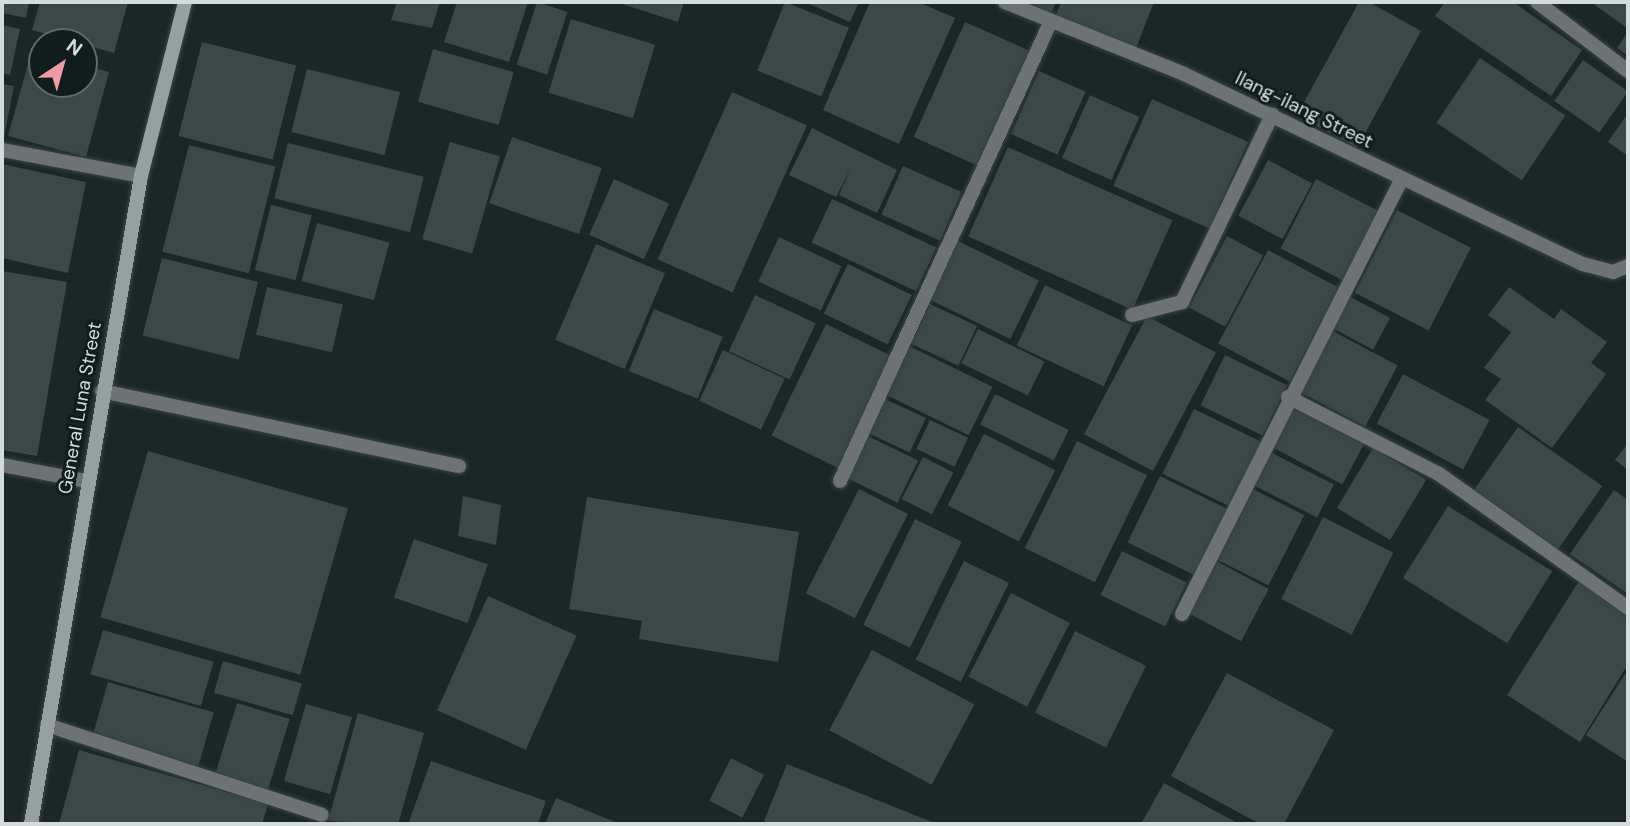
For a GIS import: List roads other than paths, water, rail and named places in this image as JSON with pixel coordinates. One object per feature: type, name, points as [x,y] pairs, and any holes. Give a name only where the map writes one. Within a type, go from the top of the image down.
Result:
[{"type":"main road","name":"General Luna Street","points":[[31,824],[86,481],[141,176],[185,2]]},
{"type":"street","name":"Ilang-ilang Street","points":[[1004,2],[1272,115],[1583,264],[1613,272],[1628,266]]},
{"type":"street","points":[[1537,2],[1628,71]]},
{"type":"street","points":[[839,481],[1051,21]]},
{"type":"street","points":[[1132,315],[1182,302],[1272,115]]},
{"type":"street","points":[[2,150],[141,176]]},
{"type":"street","points":[[1182,614],[1289,397],[1402,178]]},
{"type":"street","points":[[102,391],[458,466]]},
{"type":"street","points":[[1289,397],[1439,474],[1628,608]]},
{"type":"street","points":[[2,465],[86,481]]},
{"type":"street","points":[[47,724],[322,815]]}]
